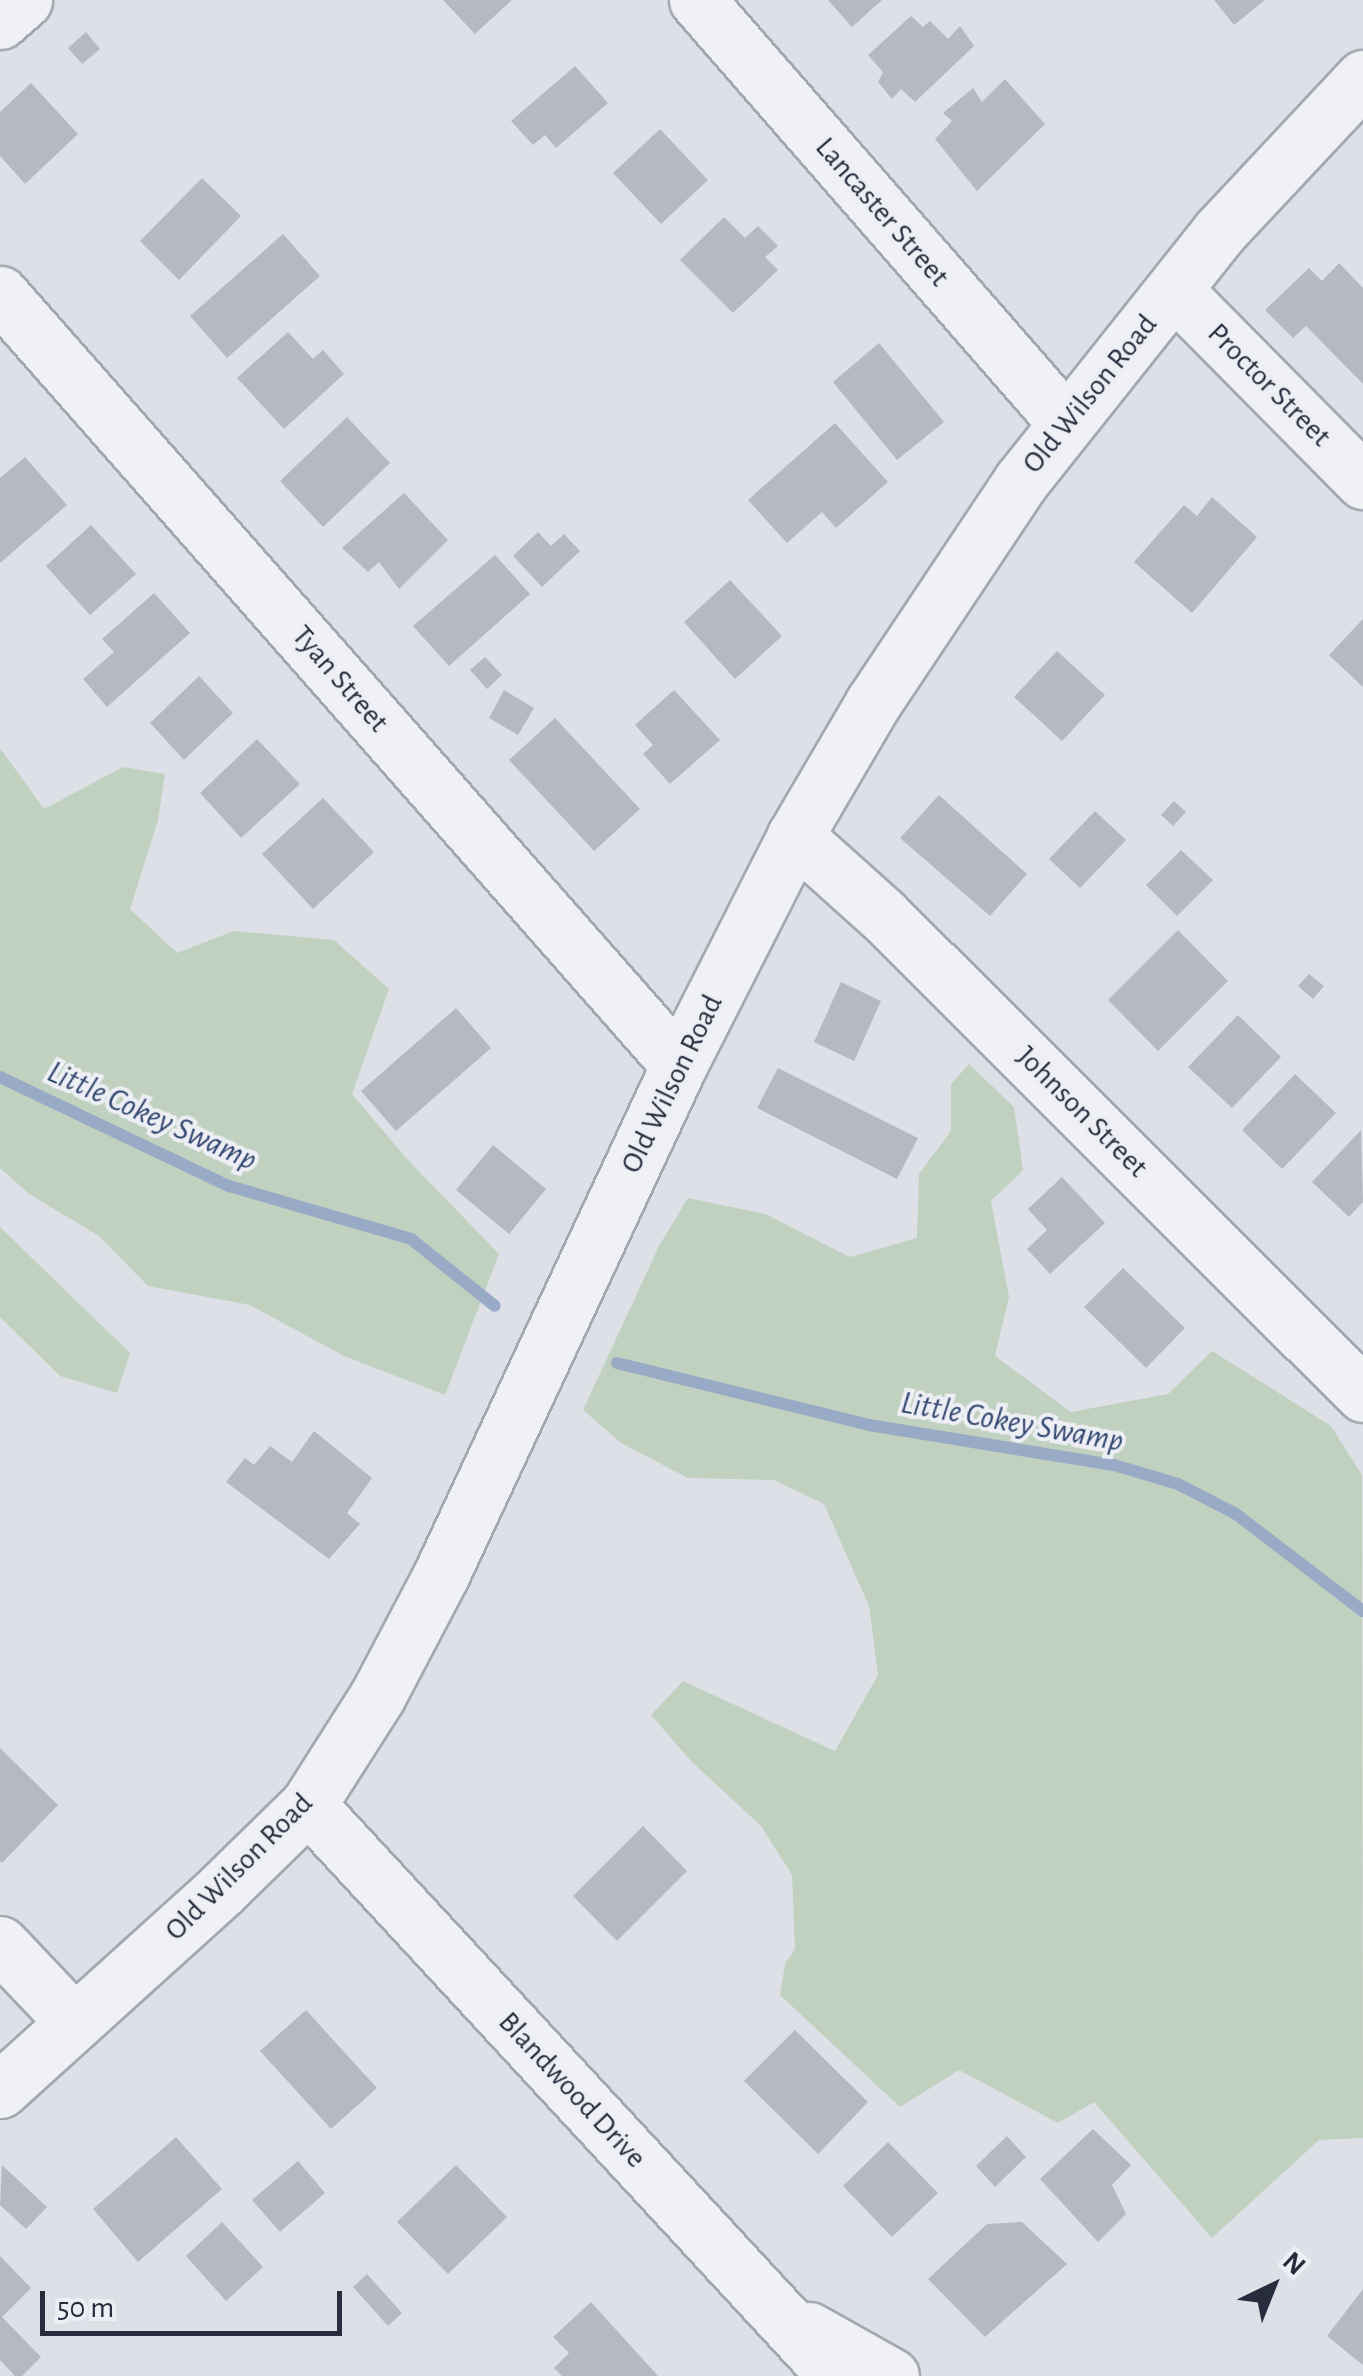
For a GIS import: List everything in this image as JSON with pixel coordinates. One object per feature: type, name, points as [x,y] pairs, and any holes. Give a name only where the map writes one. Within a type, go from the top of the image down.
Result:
[{"type":"street","points":[[0,21],[24,0]]},
{"type":"street","name":"Lancaster Street","points":[[698,0],[1066,424]]},
{"type":"street","name":"Old Wilson Road","points":[[0,2090],[308,1805],[378,1695],[441,1575],[679,1065],[794,836],[974,547],[1066,424],[1219,232],[1363,78]]},
{"type":"street","name":"Proctor Street","points":[[1174,290],[1363,480]]},
{"type":"street","name":"Tyan Street","points":[[0,294],[679,1065]]},
{"type":"street","name":"Johnson Street","points":[[794,836],[883,915],[1363,1394]]},
{"type":"street","name":"Blandwood Drive","points":[[308,1805],[836,2376]]},
{"type":"street","points":[[0,1944],[74,2022]]},
{"type":"street","points":[[776,2311],[803,2376]]},
{"type":"street","points":[[776,2311],[891,2376]]},
{"type":"green space","points":[[0,748],[44,809],[123,767],[165,774],[158,820],[130,909],[177,953],[234,931],[334,940],[389,989],[352,1094],[407,1159],[499,1254],[445,1395],[344,1356],[250,1305],[148,1286],[99,1236],[29,1194],[0,1168]]},
{"type":"green space","points":[[969,1064],[1014,1107],[1023,1170],[991,1201],[1009,1297],[995,1356],[1071,1412],[1168,1394],[1212,1351],[1331,1426],[1362,1475],[1363,2138],[1319,2140],[1212,2238],[1094,2102],[1058,2123],[959,2070],[900,2107],[780,1995],[785,1964],[795,1949],[792,1875],[761,1826],[692,1762],[651,1715],[683,1681],[835,1751],[878,1675],[869,1606],[824,1504],[774,1480],[688,1478],[621,1443],[583,1410],[659,1246],[688,1198],[765,1214],[850,1257],[917,1238],[919,1174],[951,1131],[951,1084]]},
{"type":"green space","points":[[0,1227],[130,1353],[117,1393],[60,1376],[0,1317]]},
{"type":"building","points":[[443,0],[512,0],[475,34]]},
{"type":"building","points":[[828,0],[882,0],[852,27]]},
{"type":"building","points":[[1214,0],[1265,0],[1234,25]]},
{"type":"building","points":[[911,16],[923,27],[930,21],[948,39],[960,26],[974,46],[915,102],[901,89],[892,99],[878,82],[883,72],[868,55]]},
{"type":"building","points":[[86,32],[100,49],[82,64],[68,48]]},
{"type":"building","points":[[575,66],[608,103],[556,148],[545,135],[533,145],[511,121]]},
{"type":"building","points":[[1005,79],[1045,124],[977,191],[935,139],[952,121],[943,113],[973,88],[982,102]]},
{"type":"building","points":[[31,83],[78,134],[25,184],[0,156],[0,112]]},
{"type":"building","points":[[660,129],[708,180],[661,224],[613,173]]},
{"type":"building","points":[[202,178],[241,216],[179,280],[140,241]]},
{"type":"building","points":[[724,217],[745,238],[758,226],[778,246],[765,257],[778,270],[733,313],[680,260]]},
{"type":"building","points":[[283,234],[320,276],[227,358],[190,316]]},
{"type":"building","points":[[1339,263],[1363,288],[1363,384],[1306,326],[1293,338],[1265,310],[1309,268],[1322,281]]},
{"type":"building","points":[[288,332],[313,359],[323,350],[344,374],[284,429],[237,378]]},
{"type":"building","points":[[879,343],[944,422],[897,460],[833,382]]},
{"type":"building","points":[[347,417],[390,463],[323,527],[280,481]]},
{"type":"building","points":[[835,423],[888,482],[836,528],[822,512],[787,543],[748,500]]},
{"type":"building","points":[[25,457],[67,505],[0,563],[0,478]]},
{"type":"building","points":[[404,493],[448,540],[399,589],[379,562],[368,572],[342,548]]},
{"type":"building","points":[[1212,497],[1257,537],[1192,613],[1134,562],[1184,505],[1197,516]]},
{"type":"building","points":[[91,525],[136,574],[90,615],[46,566]]},
{"type":"building","points":[[538,532],[551,546],[564,534],[580,551],[542,587],[513,556]]},
{"type":"building","points":[[495,555],[530,594],[449,666],[413,626]]},
{"type":"building","points":[[730,580],[782,636],[735,679],[684,622]]},
{"type":"building","points":[[154,593],[190,633],[107,707],[83,679],[114,652],[102,639]]},
{"type":"building","points":[[1363,619],[1363,687],[1329,655]]},
{"type":"building","points":[[1057,651],[1105,695],[1062,741],[1014,697]]},
{"type":"building","points":[[485,657],[502,675],[487,689],[470,670]]},
{"type":"building","points":[[199,676],[233,713],[184,760],[150,723]]},
{"type":"building","points":[[504,690],[534,708],[518,735],[489,718]]},
{"type":"building","points":[[674,690],[720,740],[670,784],[643,754],[653,745],[635,725]]},
{"type":"building","points":[[555,718],[640,809],[594,851],[509,760]]},
{"type":"building","points":[[257,739],[300,784],[241,838],[200,793]]},
{"type":"building","points":[[939,795],[1027,874],[990,916],[900,838]]},
{"type":"building","points":[[323,798],[374,852],[313,909],[262,854]]},
{"type":"building","points":[[1174,801],[1186,812],[1173,826],[1161,815]]},
{"type":"building","points":[[1095,811],[1126,840],[1080,888],[1049,859]]},
{"type":"building","points":[[1181,850],[1213,880],[1177,916],[1146,885]]},
{"type":"building","points":[[1178,930],[1228,981],[1158,1051],[1108,1000]]},
{"type":"building","points":[[1309,974],[1324,986],[1313,999],[1298,986]]},
{"type":"building","points":[[841,982],[881,1001],[854,1061],[814,1042]]},
{"type":"building","points":[[456,1008],[491,1048],[396,1131],[361,1091]]},
{"type":"building","points":[[1238,1015],[1281,1057],[1232,1108],[1188,1067]]},
{"type":"building","points":[[778,1068],[918,1138],[897,1179],[757,1108]]},
{"type":"building","points":[[1295,1074],[1336,1113],[1282,1169],[1242,1130]]},
{"type":"building","points":[[1361,1130],[1363,1202],[1349,1217],[1312,1182]]},
{"type":"building","points":[[493,1145],[546,1189],[509,1234],[456,1190]]},
{"type":"building","points":[[1062,1177],[1105,1223],[1050,1274],[1027,1249],[1047,1230],[1028,1209]]},
{"type":"building","points":[[1123,1268],[1185,1328],[1146,1368],[1084,1307]]},
{"type":"building","points":[[314,1431],[372,1478],[347,1513],[360,1524],[329,1559],[226,1482],[245,1458],[254,1465],[270,1446],[292,1462]]},
{"type":"building","points":[[0,1748],[58,1805],[2,1863],[0,1861]]},
{"type":"building","points":[[643,1826],[687,1871],[617,1941],[573,1896]]},
{"type":"building","points":[[306,2010],[377,2088],[331,2129],[260,2051]]},
{"type":"building","points":[[795,2030],[868,2102],[818,2154],[744,2081]]},
{"type":"building","points":[[1093,2129],[1131,2165],[1112,2185],[1126,2214],[1098,2242],[1040,2179]]},
{"type":"building","points":[[1007,2136],[1026,2157],[995,2187],[976,2166]]},
{"type":"building","points":[[176,2137],[222,2189],[138,2262],[93,2209]]},
{"type":"building","points":[[888,2142],[938,2193],[892,2237],[843,2186]]},
{"type":"building","points":[[298,2161],[325,2193],[280,2232],[252,2200]]},
{"type":"building","points":[[2,2165],[47,2207],[26,2229],[0,2205]]},
{"type":"building","points":[[456,2165],[507,2217],[448,2274],[397,2222]]},
{"type":"building","points":[[222,2222],[263,2267],[226,2301],[186,2256]]},
{"type":"building","points":[[1022,2222],[1067,2264],[985,2337],[928,2279],[987,2224]]},
{"type":"building","points":[[0,2256],[31,2288],[2,2317],[41,2357],[22,2376],[15,2376],[0,2360]]},
{"type":"building","points":[[367,2274],[402,2313],[388,2326],[353,2287]]},
{"type":"building","points":[[1363,2289],[1363,2365],[1327,2336]]},
{"type":"building","points":[[591,2302],[658,2376],[562,2376],[554,2368],[569,2353],[553,2337]]},
{"type":"waterway","name":"Little Cokey Swamp","points":[[0,1077],[229,1186],[411,1239],[495,1306]]},
{"type":"waterway","name":"Little Cokey Swamp","points":[[617,1363],[869,1425],[1114,1465],[1178,1484],[1236,1514],[1363,1611]]}]
